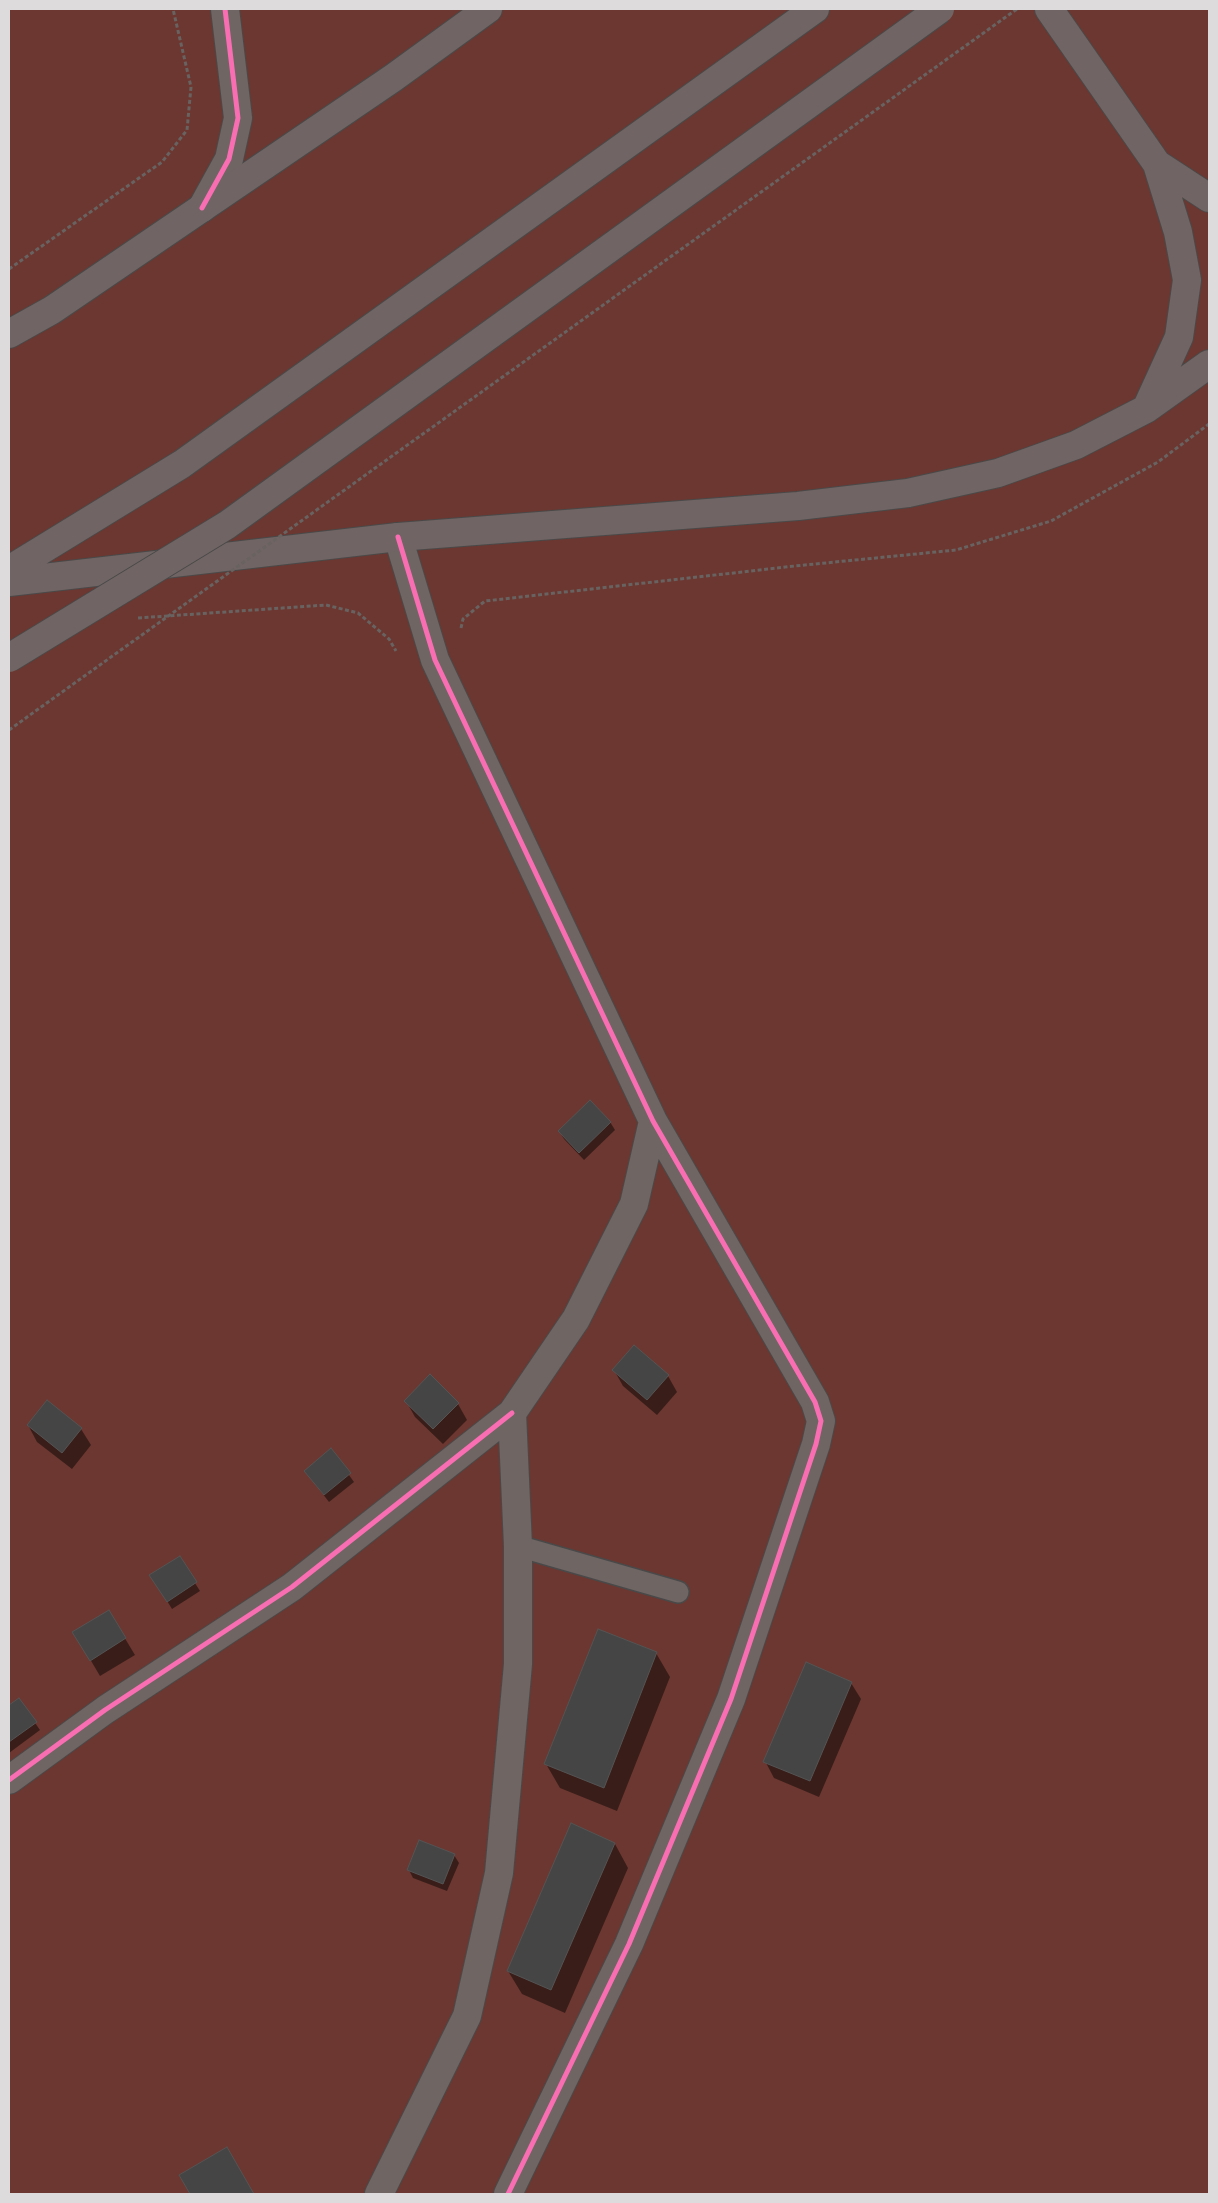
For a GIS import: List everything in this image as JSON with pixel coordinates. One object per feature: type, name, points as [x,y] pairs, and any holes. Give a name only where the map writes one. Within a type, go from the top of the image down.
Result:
[{"type":"main road","points":[[9,334],[52,310],[392,78],[488,9]]},
{"type":"main road","points":[[9,571],[182,464],[815,9]]},
{"type":"main road","points":[[9,658],[227,525],[940,9]]},
{"type":"main road","points":[[1049,9],[1157,164],[1178,232],[1187,280],[1179,336],[1146,409]]},
{"type":"main road","points":[[1157,164],[1209,198]]},
{"type":"main road","points":[[9,582],[398,537],[798,506],[908,492],[998,474],[1076,445],[1146,409],[1209,364]]},
{"type":"street","points":[[202,208],[229,159],[238,118],[225,9]]},
{"type":"street","points":[[398,537],[435,660],[653,1121],[815,1402],[821,1421],[816,1444],[730,1699],[630,1944],[508,2194]]},
{"type":"street","points":[[9,1780],[105,1710],[292,1587],[512,1413],[576,1319],[634,1204],[653,1121]]},
{"type":"street","points":[[379,2194],[467,2016],[499,1873],[518,1664],[518,1546],[512,1413]]},
{"type":"lane","points":[[9,346],[52,310]]},
{"type":"lane","points":[[9,571],[45,578]]},
{"type":"lane","points":[[518,1546],[678,1592]]},
{"type":"path","points":[[9,269],[162,162],[187,130],[191,87],[173,9]]},
{"type":"path","points":[[9,730],[1017,9]]},
{"type":"path","points":[[459,635],[463,619],[485,601],[956,550],[1051,522],[1158,462],[1209,424]]},
{"type":"path","points":[[138,618],[326,605],[358,613],[389,638],[398,655]]},
{"type":"shaded area","points":[[9,9],[1209,9],[1209,2194],[9,2194]]},
{"type":"building","points":[[590,1100],[611,1122],[579,1153],[558,1131]]},
{"type":"building","points":[[634,1345],[669,1375],[647,1400],[612,1370]]},
{"type":"building","points":[[430,1374],[459,1403],[433,1429],[404,1401]]},
{"type":"building","points":[[47,1400],[82,1428],[62,1453],[27,1425]]},
{"type":"building","points":[[331,1448],[351,1473],[324,1495],[304,1471]]},
{"type":"building","points":[[180,1556],[197,1582],[167,1602],[149,1575]]},
{"type":"building","points":[[109,1610],[126,1638],[90,1661],[72,1632]]},
{"type":"building","points":[[598,1629],[657,1652],[604,1788],[544,1764]]},
{"type":"building","points":[[806,1662],[852,1682],[810,1781],[763,1762]]},
{"type":"building","points":[[19,1698],[37,1722],[9,1742],[9,1705]]},
{"type":"building","points":[[571,1823],[615,1843],[551,1990],[507,1971]]},
{"type":"building","points":[[419,1840],[455,1854],[443,1884],[407,1870]]},
{"type":"building","points":[[227,2147],[254,2194],[190,2194],[179,2175]]},
{"type":"cycle path","points":[[202,208],[229,159],[238,118],[225,9]]},
{"type":"cycle path","points":[[398,537],[435,660],[653,1121],[815,1402],[821,1421],[816,1444],[731,1699],[629,1944],[508,2194]]},
{"type":"cycle path","points":[[9,1780],[105,1710],[292,1587],[512,1413]]}]
